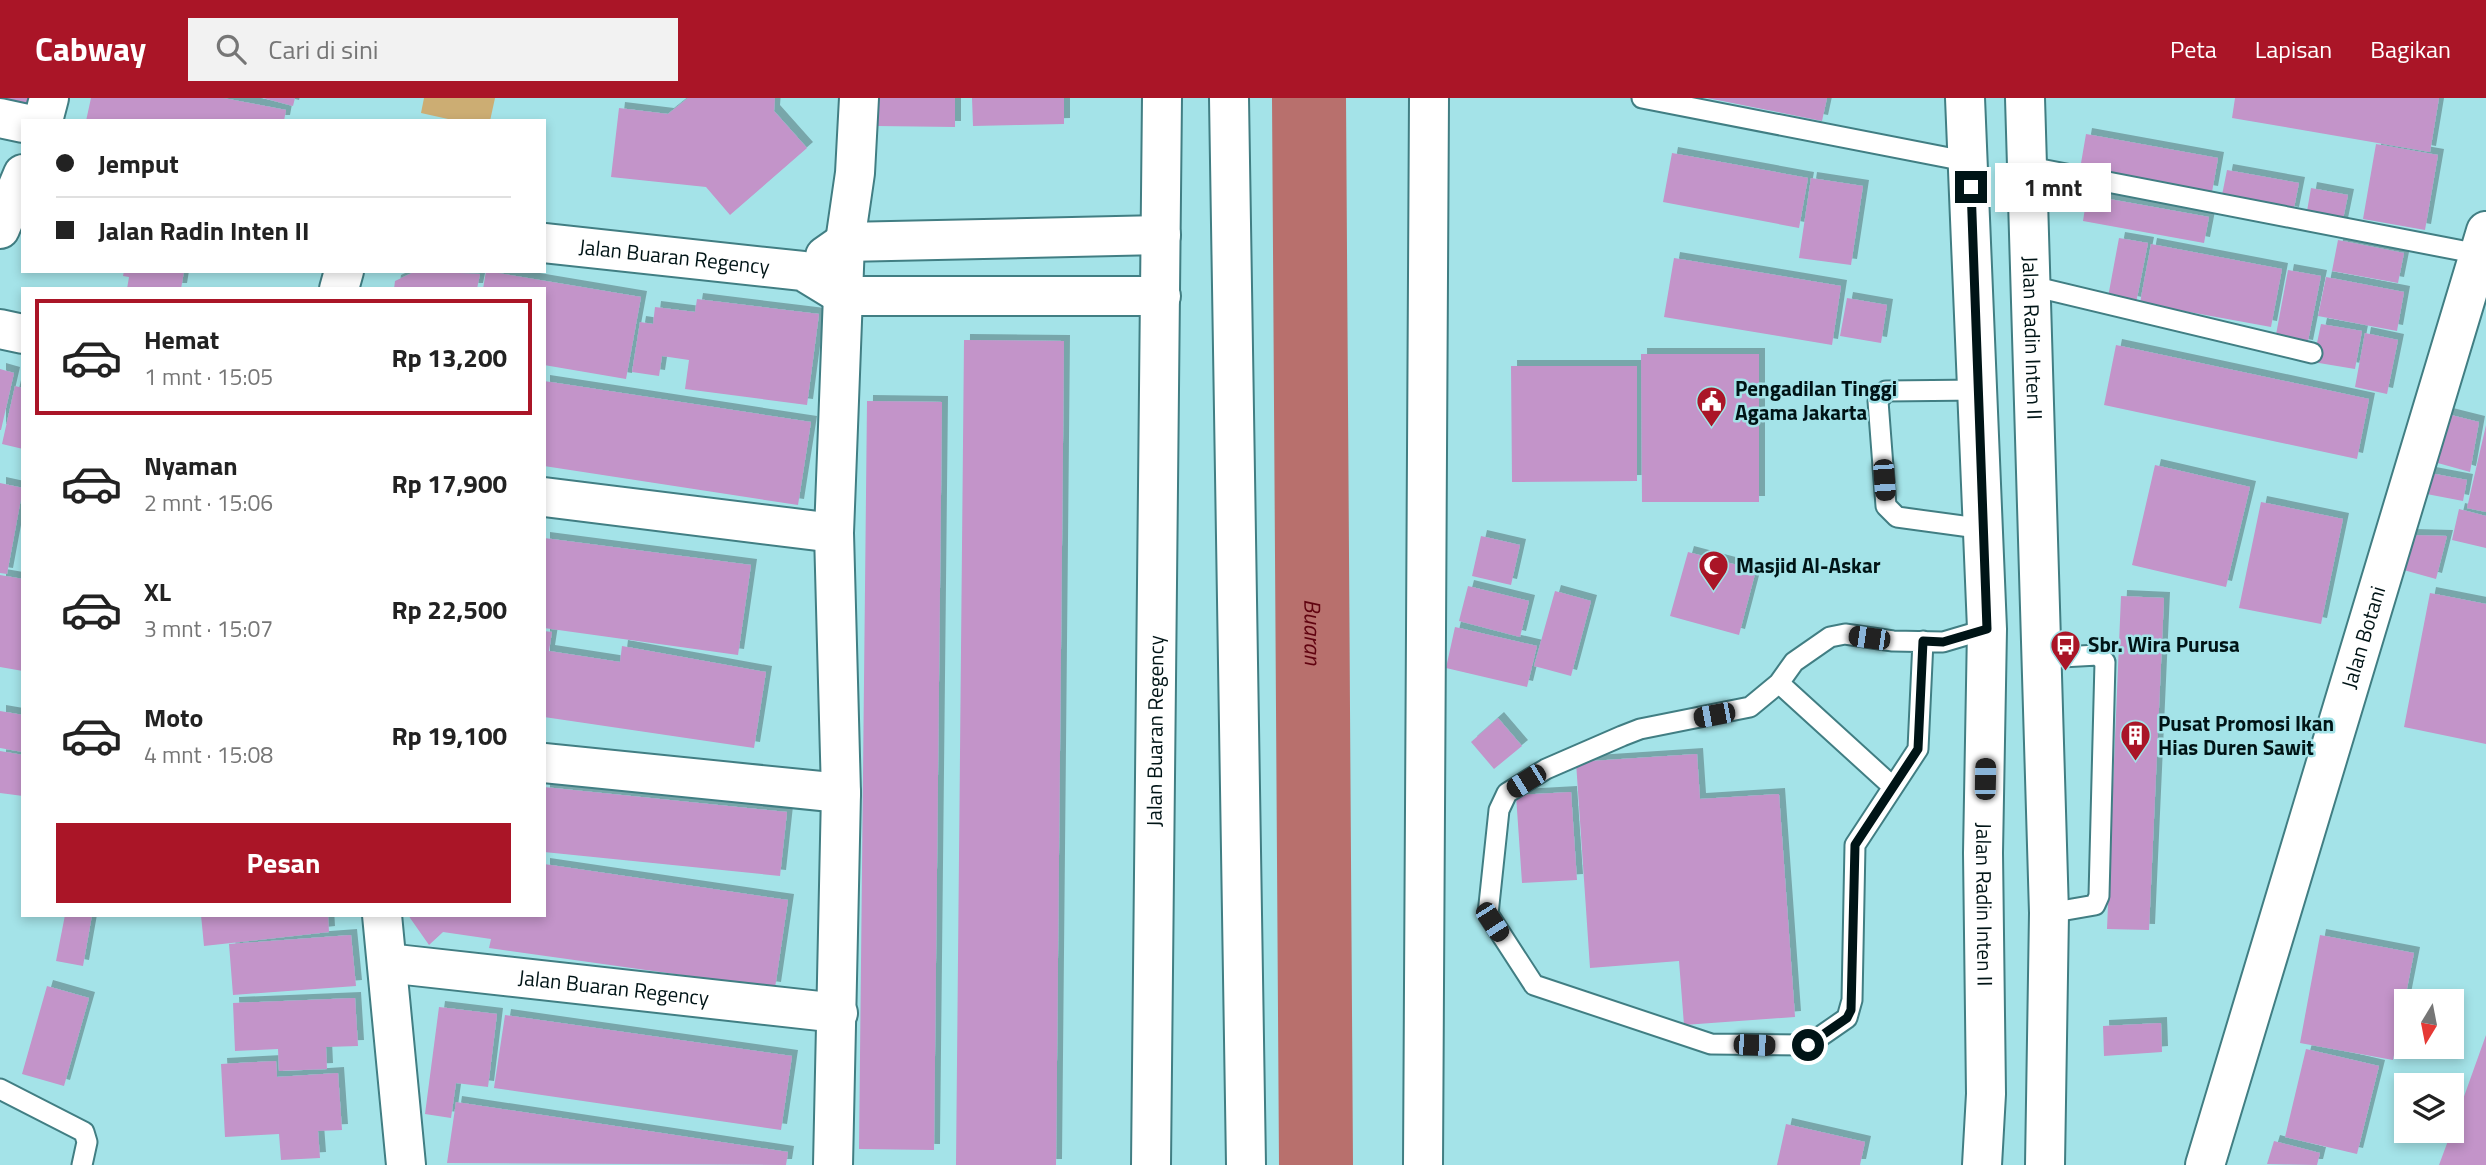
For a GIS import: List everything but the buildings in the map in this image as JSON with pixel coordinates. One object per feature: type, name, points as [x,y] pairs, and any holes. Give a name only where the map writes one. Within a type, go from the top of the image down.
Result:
[{"type":"street","points":[[44,119],[49,98]]},
{"type":"street","points":[[833,1165],[841,793],[834,533],[845,242],[855,173],[859,98]]},
{"type":"street","name":"Jalan Buaran Regency","points":[[1152,1165],[1162,98]]},
{"type":"street","points":[[1229,98],[1246,1165]]},
{"type":"street","points":[[1423,1165],[1429,98]]},
{"type":"street","name":"Jalan Radin Inten II","points":[[1965,98],[1970,162],[1987,629],[1983,853],[1986,1094],[1982,1165]]},
{"type":"street","name":"Jalan Radin Inten II","points":[[2025,98],[2028,285],[2043,658],[2049,913],[2045,1165]]},
{"type":"street","points":[[0,118],[21,123]]},
{"type":"street","points":[[0,229],[21,179]]},
{"type":"street","points":[[803,271],[845,242],[1161,235]]},
{"type":"street","name":"Jalan Buaran Regency","points":[[546,243],[803,271],[844,296]]},
{"type":"street","name":"Jalan Botani","points":[[2205,1165],[2484,247]]},
{"type":"street","points":[[844,296],[1161,296]]},
{"type":"street","points":[[0,329],[21,334]]},
{"type":"street","points":[[546,497],[834,533]]},
{"type":"street","points":[[546,763],[841,793]]},
{"type":"street","points":[[382,917],[406,1165]]},
{"type":"street","name":"Jalan Buaran Regency","points":[[387,963],[838,1013]]},
{"type":"lane","points":[[1643,98],[1970,162]]},
{"type":"lane","points":[[2025,166],[2484,247]]},
{"type":"lane","points":[[2028,285],[2312,354]]},
{"type":"lane","points":[[1979,390],[1886,391],[1878,401],[1886,506],[1897,517],[1985,529]]},
{"type":"lane","points":[[1923,641],[1918,749],[1860,834],[1854,850],[1851,1010],[1847,1018],[1819,1040],[1796,1046],[1711,1044],[1534,985],[1492,922],[1487,905],[1499,810],[1507,793],[1546,769],[1640,729],[1750,707],[1779,683],[1794,662],[1830,637],[1845,634],[1943,642],[1987,629]]},
{"type":"lane","points":[[2043,658],[2098,655],[2105,662],[2099,896],[2095,905],[2049,913]]},
{"type":"lane","points":[[1779,683],[1892,786]]},
{"type":"lane","points":[[0,1088],[84,1132],[86,1142],[82,1165]]},
{"type":"shaded area","points":[[424,98],[495,98],[490,119],[448,119],[421,113]]},
{"type":"waterway","name":"Buaran","points":[[1309,98],[1316,1165]]},
{"type":"place","name":"Pengadilan Tinggi Agama Jakarta","points":[[1712,428]]},
{"type":"place","name":"Masjid Al-Askar","points":[[1713,593]]},
{"type":"place","name":"Sbr. Wira Purusa","points":[[2065,672]]},
{"type":"place","name":"Pusat Promosi Ikan Hias Duren Sawit","points":[[2135,763]]},
{"type":"route","points":[[1808,1045],[1819,1040],[1847,1018],[1851,1010],[1854,850],[1860,834],[1892,786],[1915,758],[1918,749],[1923,641],[1943,642],[1987,629],[1971,187]]}]
